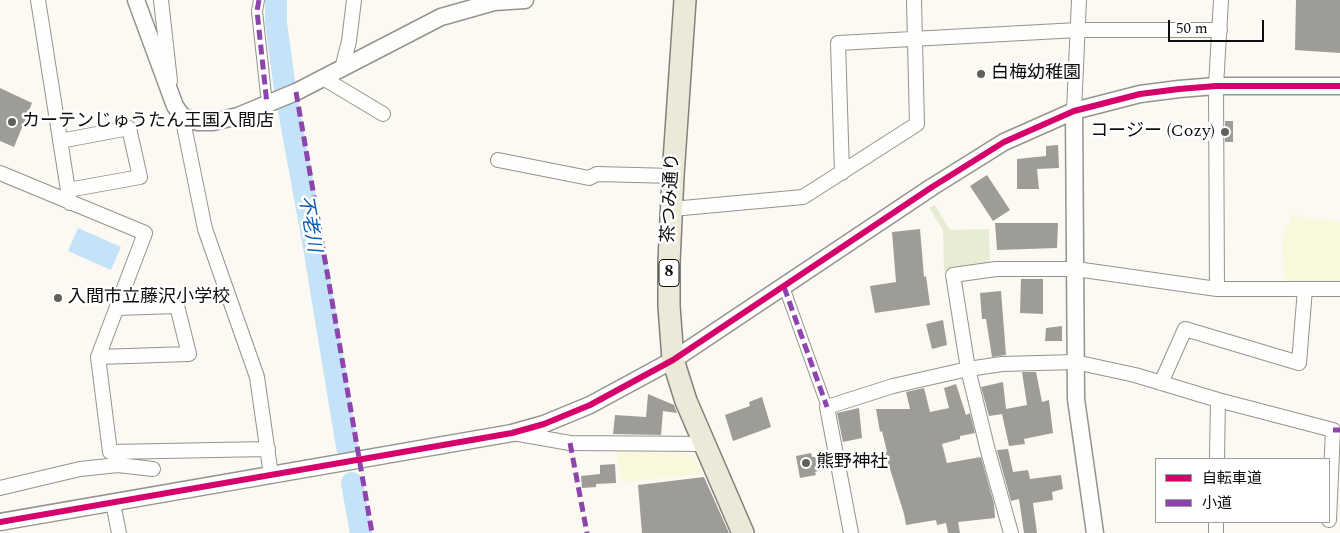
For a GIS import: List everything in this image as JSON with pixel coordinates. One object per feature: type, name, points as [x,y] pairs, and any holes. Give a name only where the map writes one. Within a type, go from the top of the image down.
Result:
[{"type":"main road","name":"茶つみ通り","points":[[685,0],[673,176],[669,306],[673,360],[686,401],[743,533]]},
{"type":"street","points":[[38,0],[69,196]]},
{"type":"street","points":[[136,0],[175,106],[182,116],[205,229],[257,377],[271,475]]},
{"type":"street","points":[[161,0],[171,94]]},
{"type":"street","points":[[259,0],[257,11],[267,104]]},
{"type":"street","points":[[342,69],[349,41],[354,0]]},
{"type":"street","points":[[182,116],[198,122],[213,122],[238,116],[296,92],[441,17],[491,1],[525,0]]},
{"type":"street","points":[[672,209],[803,197],[917,124],[914,0]]},
{"type":"street","points":[[1079,0],[1074,111],[1076,400],[1095,533]]},
{"type":"street","points":[[1217,289],[1216,86],[1221,0]]},
{"type":"street","points":[[842,173],[838,43],[1078,30],[1220,30]]},
{"type":"street","points":[[323,78],[384,114]]},
{"type":"street","points":[[0,522],[512,433],[544,424],[590,405],[673,360],[932,187],[1004,142],[1074,111],[1140,94],[1216,86],[1340,86]]},
{"type":"street","points":[[60,141],[129,128],[140,177],[69,196]]},
{"type":"street","points":[[498,160],[589,178],[597,174],[673,176]]},
{"type":"street","points":[[0,173],[69,196],[146,233],[98,357],[110,452],[268,449]]},
{"type":"street","points":[[1011,533],[968,369],[953,275],[996,269],[1076,268],[1217,289],[1340,289]]},
{"type":"street","points":[[784,287],[827,407],[851,533]]},
{"type":"street","points":[[1161,383],[1185,329],[1299,363],[1305,289]]},
{"type":"street","points":[[98,357],[189,354],[177,306],[117,308]]},
{"type":"street","points":[[827,407],[893,386],[968,369],[1002,364],[1075,362],[1135,375],[1218,400],[1337,430],[1330,510]]},
{"type":"street","points":[[1217,458],[1218,400]]},
{"type":"street","points":[[512,433],[570,443],[704,444]]},
{"type":"street","points":[[0,488],[80,469],[118,465],[153,469]]},
{"type":"street","points":[[113,503],[119,533]]},
{"type":"shaded area","points":[[1292,215],[1340,222],[1340,284],[1285,282],[1282,241]]},
{"type":"shaded area","points":[[616,451],[693,454],[702,474],[622,482]]},
{"type":"green space","points":[[935,205],[950,230],[989,229],[990,264],[944,271],[943,230],[929,208]]},
{"type":"water","points":[[78,228],[121,247],[111,270],[68,251]]},
{"type":"building","points":[[1296,0],[1340,0],[1340,53],[1295,50]]},
{"type":"building","name":"カーテンじゅうたん王国入間店","points":[[0,88],[32,103],[14,147],[0,141]]},
{"type":"building","points":[[1225,121],[1233,121],[1233,142],[1225,142]]},
{"type":"building","points":[[1058,145],[1059,168],[1037,169],[1039,189],[1017,189],[1017,159],[1046,156],[1046,146]]},
{"type":"building","points":[[987,175],[1010,210],[993,221],[970,186]]},
{"type":"building","points":[[995,223],[1058,223],[1057,248],[997,250]]},
{"type":"building","points":[[920,229],[924,277],[926,276],[930,305],[875,313],[870,286],[896,282],[892,232]]},
{"type":"building","points":[[1021,279],[1043,279],[1043,314],[1020,313]]},
{"type":"building","points":[[1001,291],[1006,355],[992,357],[986,319],[982,319],[980,293]]},
{"type":"building","points":[[943,320],[947,345],[932,349],[926,324]]},
{"type":"building","points":[[1062,326],[1062,341],[1045,341],[1046,328]]},
{"type":"building","points":[[1022,372],[1036,372],[1042,402],[1049,400],[1053,433],[1024,439],[1025,444],[1009,446],[1002,414],[989,416],[981,387],[1003,382],[1006,409],[1027,405]]},
{"type":"building","points":[[956,384],[966,415],[970,413],[975,433],[960,436],[960,439],[942,444],[947,463],[981,457],[994,504],[995,518],[958,522],[960,533],[948,533],[946,523],[937,525],[936,520],[906,525],[885,453],[887,452],[882,431],[880,432],[876,409],[910,409],[906,392],[924,388],[930,412],[949,408],[944,388]]},
{"type":"building","points":[[648,394],[674,405],[677,413],[663,411],[661,435],[613,434],[615,415],[646,417]]},
{"type":"building","points":[[762,397],[771,427],[733,441],[725,415],[750,406],[749,402]]},
{"type":"building","points":[[859,408],[862,438],[843,442],[837,413]]},
{"type":"building","points":[[1008,449],[1013,472],[1028,470],[1030,479],[1061,475],[1063,489],[1052,492],[1053,500],[1033,503],[1037,533],[1024,533],[1019,499],[1011,501],[997,450]]},
{"type":"building","points":[[811,453],[812,457],[821,456],[824,469],[815,472],[816,475],[800,478],[796,456]]},
{"type":"building","points":[[615,464],[616,483],[596,484],[596,487],[582,488],[581,476],[600,474],[600,465]]},
{"type":"building","points":[[704,477],[729,533],[642,533],[638,485]]},
{"type":"waterway","name":"不老川","points":[[276,0],[276,23],[285,89],[313,241],[347,447]]},
{"type":"waterway","name":"不老川","points":[[352,483],[361,533]]},
{"type":"marked path","points":[[259,0],[257,11],[267,104]]},
{"type":"marked path","points":[[296,92],[372,533]]},
{"type":"marked path","points":[[784,287],[827,407]]},
{"type":"marked path","points":[[1333,430],[1340,430]]},
{"type":"marked path","points":[[570,443],[587,533]]},
{"type":"cycle path","points":[[0,522],[512,433],[544,424],[590,405],[673,360],[932,187],[1004,142],[1074,111],[1140,94],[1179,89],[1216,86],[1340,86]]},
{"type":"place","name":"白梅幼稚園","points":[[981,74]]},
{"type":"place","name":"カーテンじゅうたん王国入間店","points":[[12,122]]},
{"type":"place","name":"コージー (Cozy)","points":[[1225,132]]},
{"type":"place","name":"入間市立藤沢小学校","points":[[58,298]]},
{"type":"place","name":"熊野神社","points":[[806,463]]}]
